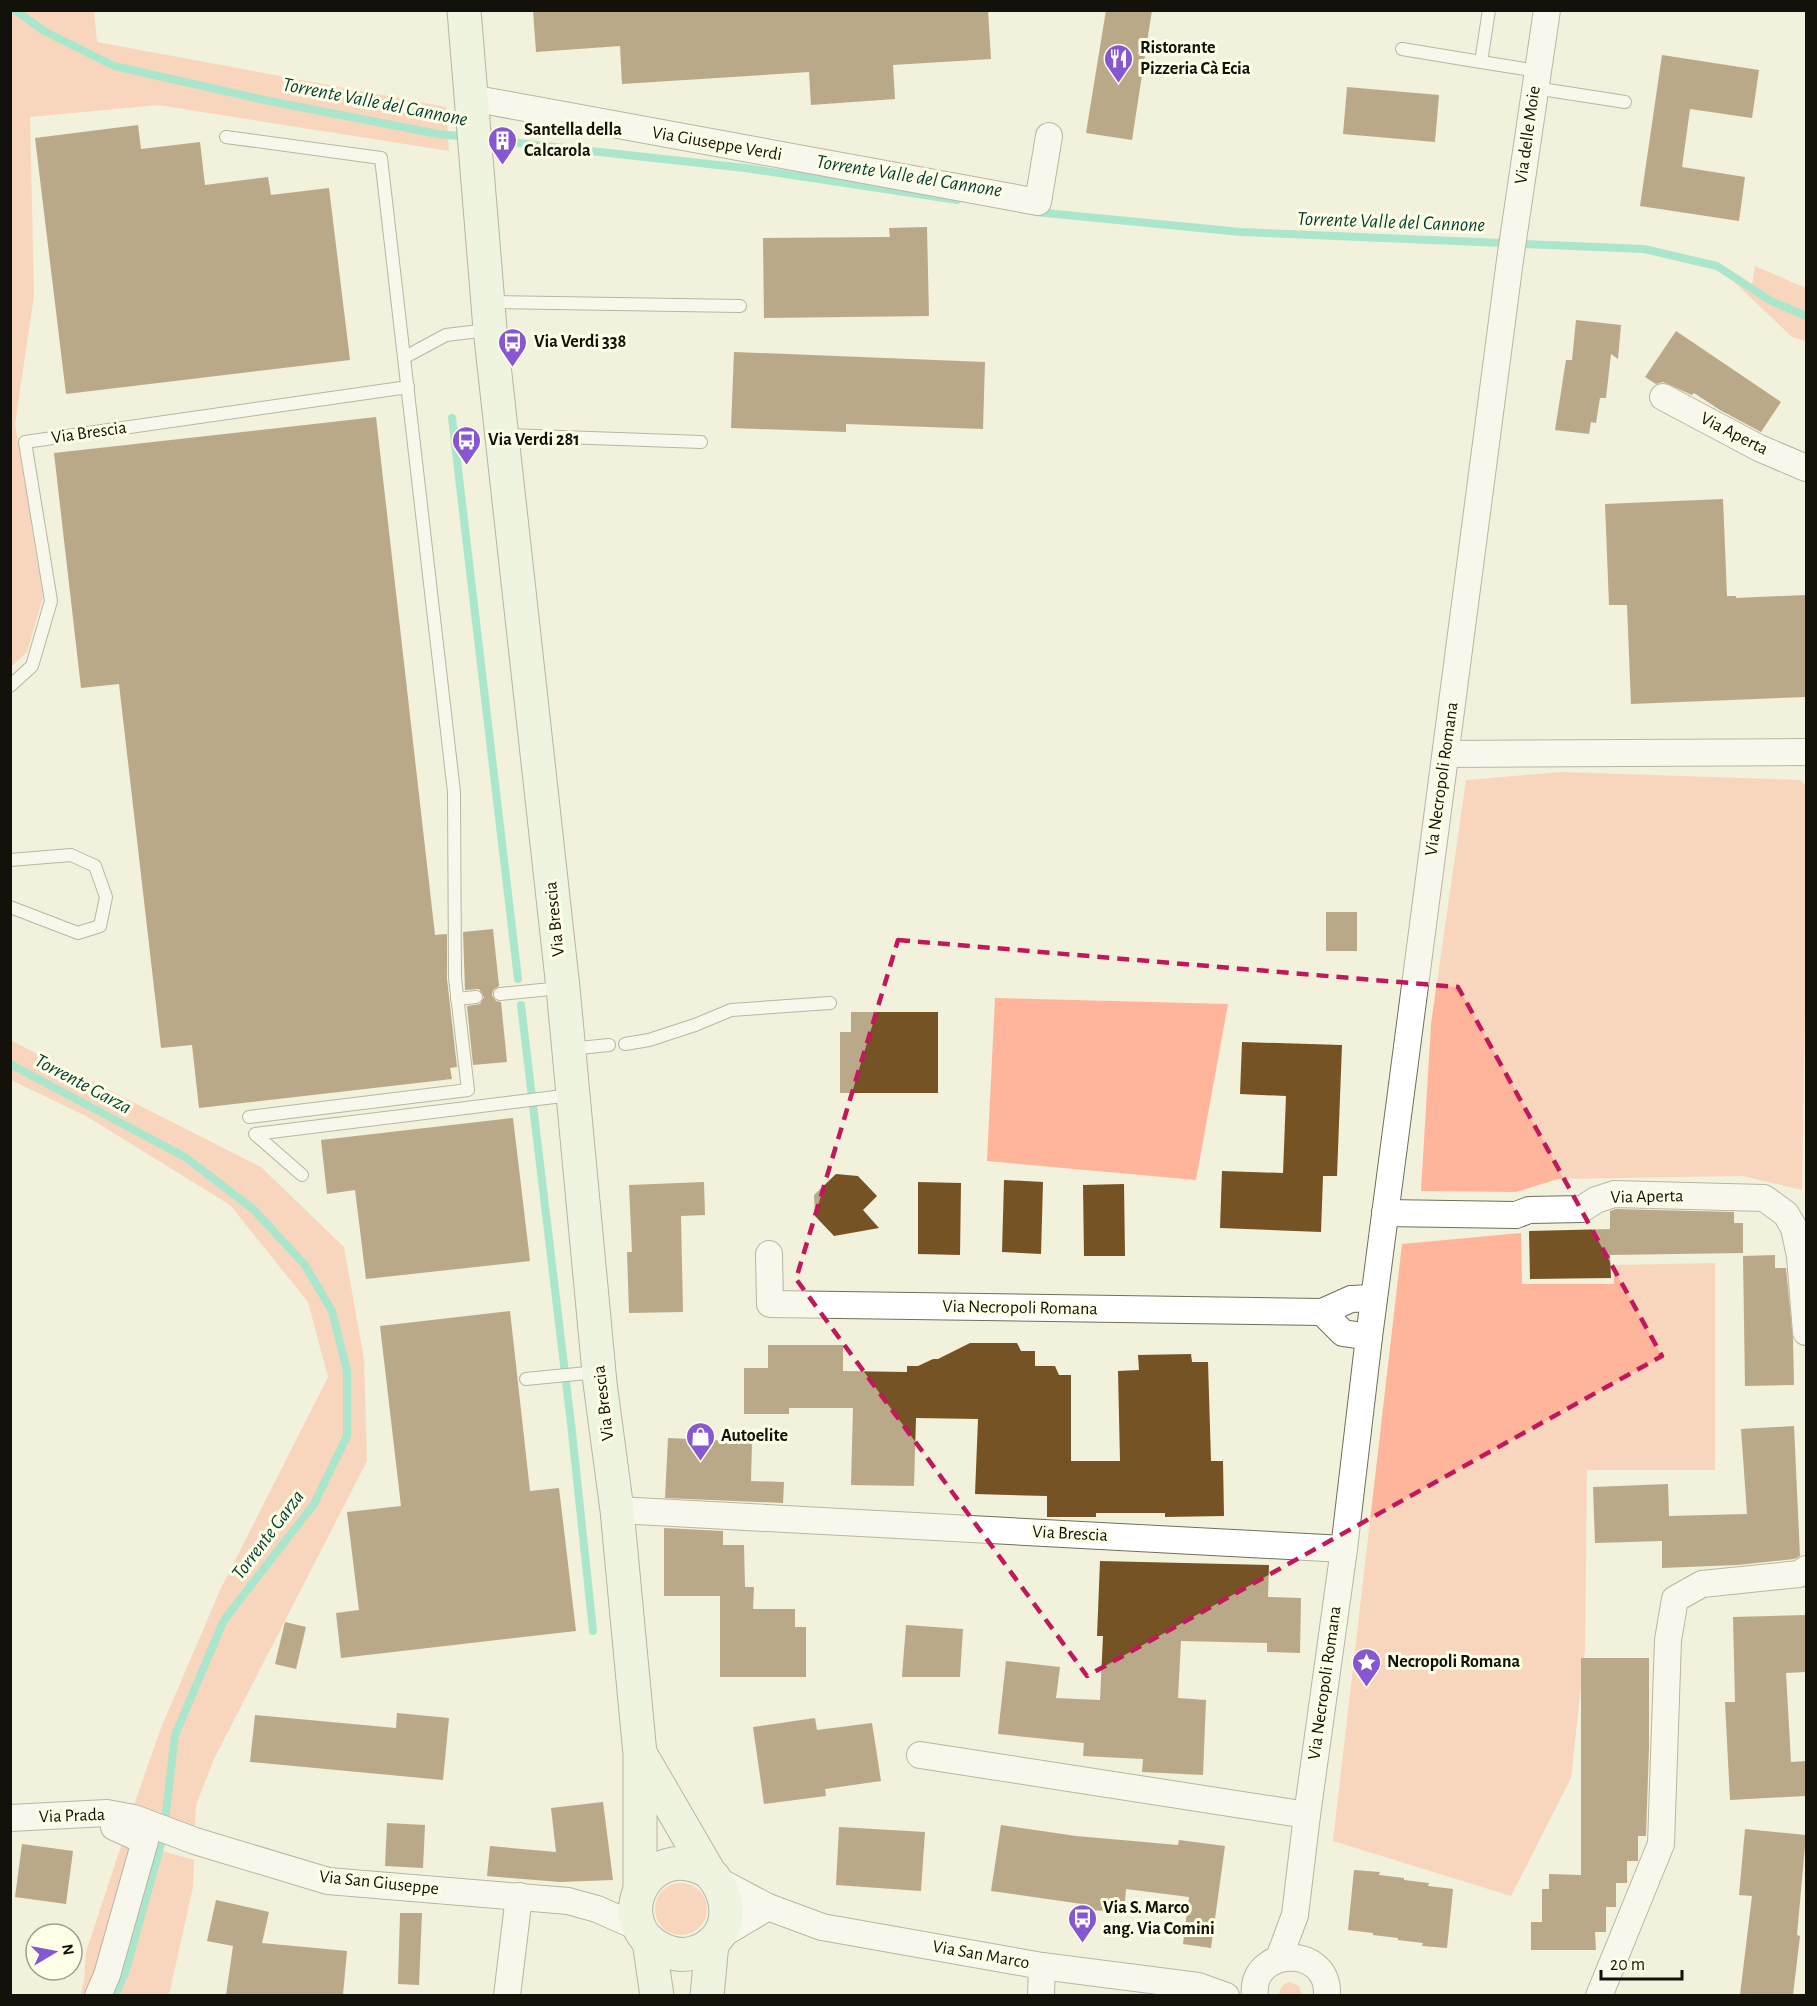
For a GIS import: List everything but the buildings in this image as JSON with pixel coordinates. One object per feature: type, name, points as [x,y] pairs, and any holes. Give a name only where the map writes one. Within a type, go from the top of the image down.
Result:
[{"type":"main road","points":[[464,10],[487,305]]},
{"type":"main road","name":"Via Brescia","points":[[487,305],[568,1049],[560,1096],[588,1372],[617,1510],[640,1754],[642,1914],[657,1995]]},
{"type":"main road","name":"Via Brescia","points":[[640,1754],[726,1901],[727,1913],[724,1924],[714,1940],[707,1995]]},
{"type":"main road","points":[[713,1876],[699,1866],[677,1863],[656,1871],[642,1914],[658,1948],[680,1954],[691,1953],[714,1940]]},
{"type":"street","name":"Via delle Moie","points":[[1510,260],[1547,10]]},
{"type":"street","name":"Via Giuseppe Verdi","points":[[472,125],[1038,202],[1049,136]]},
{"type":"street","name":"Via Necropoli Romana","points":[[1279,1958],[1295,1915],[1510,260]]},
{"type":"street","name":"Via Aperta","points":[[1663,397],[1759,448],[1806,468]]},
{"type":"street","points":[[1446,754],[1806,752]]},
{"type":"street","name":"Via Aperta","points":[[1385,1213],[1515,1215],[1529,1210],[1582,1209],[1596,1200],[1614,1194],[1764,1198],[1786,1214],[1794,1228],[1800,1256],[1806,1332]]},
{"type":"street","name":"Via Necropoli Romana","points":[[769,1254],[770,1304],[1276,1320],[1322,1312],[1351,1299],[1374,1298]]},
{"type":"street","points":[[1322,1312],[1343,1333],[1369,1337]]},
{"type":"street","name":"Via Brescia","points":[[617,1510],[1344,1549]]},
{"type":"street","points":[[1599,1995],[1661,1844],[1668,1640],[1675,1599],[1702,1584],[1799,1574],[1806,1569]]},
{"type":"street","points":[[920,1755],[1307,1815]]},
{"type":"street","points":[[98,1995],[107,1975],[146,1841],[114,1827],[107,1813]]},
{"type":"street","name":"Via Prada","points":[[10,1818],[107,1813],[134,1818]]},
{"type":"street","name":"Via San Giuseppe","points":[[134,1818],[195,1841],[328,1881],[568,1901],[597,1909],[642,1914]]},
{"type":"street","name":"Via San Marco","points":[[713,1876],[768,1907],[822,1927],[1042,1966],[1198,1986],[1256,1987],[1267,1965],[1279,1958]]},
{"type":"street","points":[[507,1995],[519,1896]]},
{"type":"street","points":[[714,1940],[768,1907]]},
{"type":"street","name":"Via Necropoli Romana","points":[[1295,1915],[1314,1965]]},
{"type":"street","points":[[1279,1958],[1290,1956],[1301,1958],[1314,1965],[1324,1976],[1331,1994]]},
{"type":"street","points":[[1041,1995],[1042,1966]]},
{"type":"street","name":"Via San Marco","points":[[1198,1986],[1227,1995]]},
{"type":"lane","points":[[1481,62],[1489,10]]},
{"type":"lane","points":[[1402,49],[1481,62],[1536,80],[1625,102]]},
{"type":"lane","points":[[226,137],[381,158],[454,792],[455,978],[468,1090],[249,1117]]},
{"type":"lane","points":[[405,357],[446,335],[487,305],[740,306]]},
{"type":"lane","name":"Via Brescia","points":[[10,686],[32,666],[51,602],[25,442],[408,387]]},
{"type":"lane","points":[[501,435],[701,442]]},
{"type":"lane","points":[[10,860],[71,855],[95,866],[106,897],[100,926],[78,933],[10,907]]},
{"type":"lane","points":[[500,994],[562,988]]},
{"type":"lane","points":[[457,999],[476,997]]},
{"type":"lane","points":[[625,1044],[649,1040],[696,1025],[731,1010],[830,1004]]},
{"type":"lane","points":[[568,1049],[609,1045]]},
{"type":"lane","points":[[302,1175],[255,1134],[560,1096]]},
{"type":"lane","points":[[526,1379],[588,1372]]},
{"type":"highlighted area","points":[[898,940],[1458,987],[1662,1356],[1087,1676],[796,1279]]},
{"type":"shaded area","points":[[11,10],[94,11],[97,42],[446,107],[449,151],[158,105],[30,117],[34,296],[15,424],[43,597],[27,652],[11,667]]},
{"type":"shaded area","points":[[1755,266],[1806,288],[1806,341],[1792,337],[1729,277],[1752,285]]},
{"type":"shaded area","points":[[1561,772],[1801,780],[1806,787],[1802,1190],[1743,1176],[1558,1179],[1516,1192],[1421,1191],[1431,1024],[1466,780]]},
{"type":"shaded area","points":[[995,998],[1228,1004],[1196,1180],[987,1161]]},
{"type":"shaded area","points":[[10,1040],[261,1167],[344,1247],[364,1359],[367,1461],[214,1759],[196,1805],[195,1833],[134,1805],[161,1728],[221,1588],[328,1377],[308,1302],[230,1205],[86,1116],[11,1080]]},
{"type":"shaded area","points":[[1521,1233],[1522,1284],[1614,1284],[1614,1265],[1715,1263],[1715,1470],[1587,1470],[1585,1650],[1571,1778],[1511,1896],[1333,1841],[1402,1244]]},
{"type":"shaded area","points":[[123,1840],[194,1860],[193,1887],[169,1995],[80,1996],[84,1982],[86,1952]]},
{"type":"shaded area","points":[[681,1883],[695,1887],[703,1895],[707,1909],[703,1923],[695,1931],[681,1935],[667,1931],[659,1923],[655,1909],[659,1895],[667,1887]]},
{"type":"shaded area","points":[[1290,1982],[1299,1986],[1302,1995],[1279,1995],[1282,1987]]},
{"type":"waterway","name":"Torrente Valle del Cannone","points":[[15,10],[44,31],[114,66],[269,101],[438,134],[469,137]]},
{"type":"waterway","name":"Torrente Valle del Cannone","points":[[482,139],[745,168],[957,200]]},
{"type":"waterway","name":"Torrente Valle del Cannone","points":[[1035,212],[1241,232],[1644,249],[1717,266],[1771,301],[1806,316]]},
{"type":"waterway","points":[[452,418],[518,979]]},
{"type":"waterway","points":[[521,1005],[572,1432],[593,1631]]},
{"type":"waterway","name":"Torrente Garza","points":[[10,1064],[185,1157],[253,1209],[305,1265],[332,1311],[347,1371],[347,1436],[314,1504],[224,1620],[175,1735],[163,1837],[126,1970],[115,1996]]},
{"type":"place","name":"Ristorante Pizzeria Cà Ecia","points":[[1119,84]]},
{"type":"place","name":"Santella della Calcarola","points":[[503,166]]},
{"type":"place","name":"Via Verdi 338","points":[[513,368]]},
{"type":"place","name":"Via Verdi 281","points":[[467,466]]},
{"type":"place","name":"Autoelite","points":[[700,1462]]},
{"type":"place","name":"Necropoli Romana","points":[[1366,1688]]},
{"type":"place","name":"Via S. Marco ang. Via Comini","points":[[1082,1944]]}]
